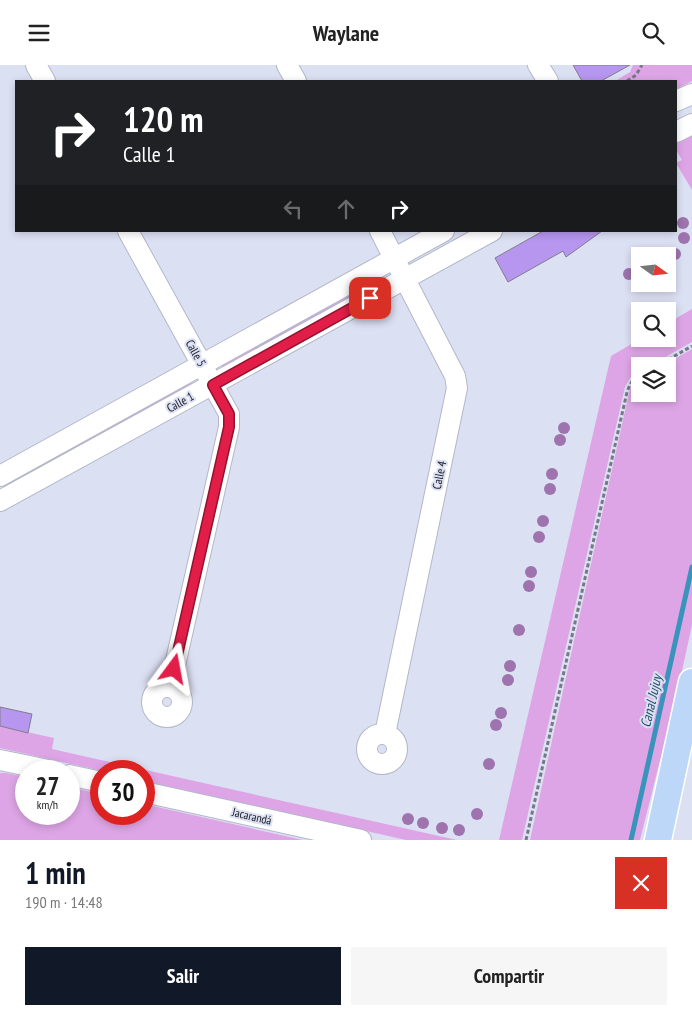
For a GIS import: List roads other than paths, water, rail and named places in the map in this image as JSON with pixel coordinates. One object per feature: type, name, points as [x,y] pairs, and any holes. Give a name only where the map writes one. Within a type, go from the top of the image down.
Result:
[{"type":"main road","points":[[658,840],[692,682]]},
{"type":"street","points":[[36,65],[44,80]]},
{"type":"street","points":[[287,65],[295,80]]},
{"type":"street","points":[[538,65],[547,80]]},
{"type":"street","points":[[677,101],[692,94]]},
{"type":"street","name":"Calle 5","points":[[129,232],[229,414],[229,427],[170,687]]},
{"type":"street","name":"Calle 4","points":[[381,232],[456,376],[457,388],[385,734]]},
{"type":"street","name":"Calle 1","points":[[0,476],[442,232]]},
{"type":"street","name":"Calle 1","points":[[0,501],[490,232]]},
{"type":"street","points":[[0,759],[15,762]]},
{"type":"street","name":"Jacarandá","points":[[155,793],[361,840]]},
{"type":"waterway","name":"Canal Jujuy","points":[[631,840],[692,567]]}]
